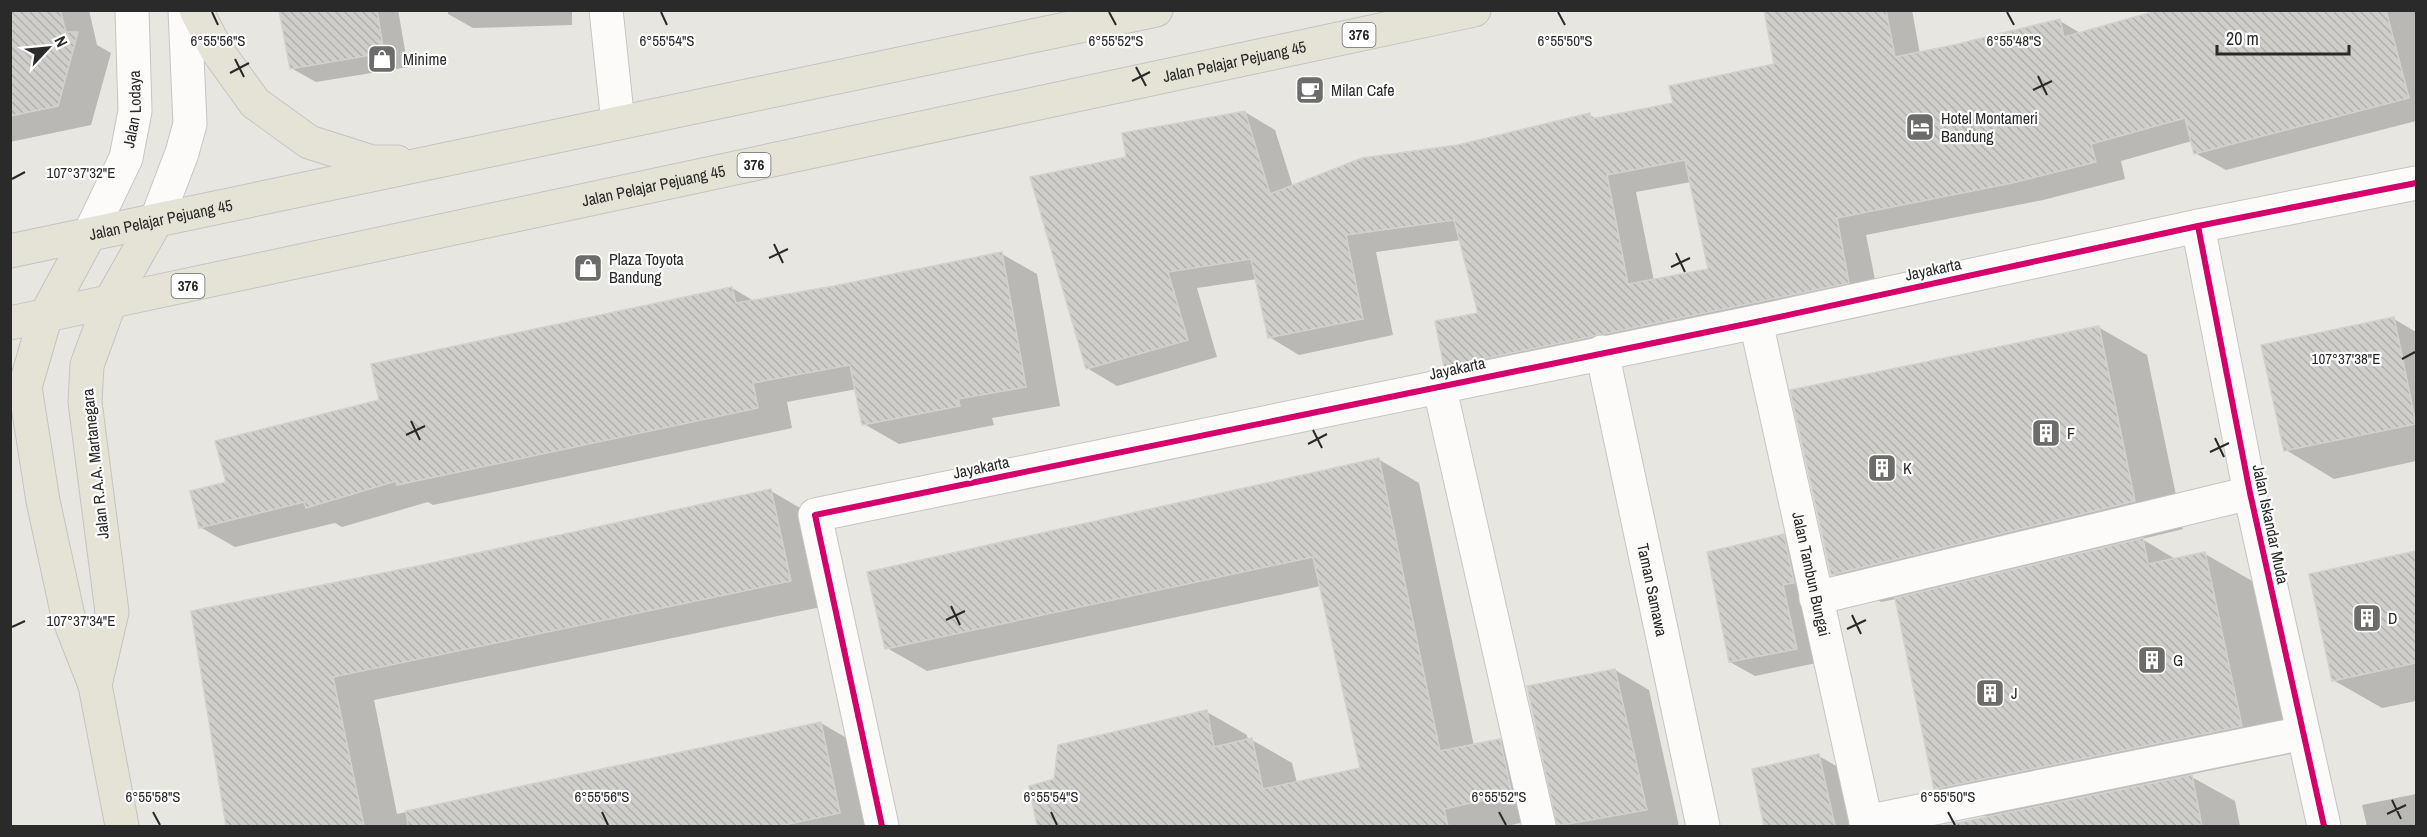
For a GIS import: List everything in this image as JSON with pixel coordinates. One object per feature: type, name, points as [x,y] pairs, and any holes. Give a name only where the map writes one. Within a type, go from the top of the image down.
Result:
[{"type":"main road","points":[[196,10],[216,49],[255,103],[309,142],[372,162],[438,161]]},
{"type":"main road","name":"Jalan Pelajar Pejuang 45","points":[[10,251],[1156,10]]},
{"type":"main road","name":"Jalan Pelajar Pejuang 45","points":[[10,323],[1474,10]]},
{"type":"main road","name":"Jalan R.A.A. Martanegara","points":[[95,685],[112,612],[86,402],[87,365],[110,302],[156,221]]},
{"type":"main road","name":"Jalan R.A.A. Martanegara","points":[[89,235],[46,315],[25,387],[43,501],[68,616],[95,685],[122,826]]},
{"type":"main road","points":[[10,444],[43,501]]},
{"type":"street","name":"Jalan Lodaya","points":[[89,235],[126,158],[135,111],[132,10]]},
{"type":"street","points":[[156,221],[182,153],[190,124],[185,10]]},
{"type":"street","points":[[606,10],[618,123]]},
{"type":"street","name":"Jayakarta","points":[[882,826],[815,515],[1756,322],[2198,226],[2416,183]]},
{"type":"street","name":"Jalan Iskandar Muda","points":[[2198,226],[2250,493],[2324,826]]},
{"type":"street","name":"Jalan Tambun Bungai","points":[[1756,322],[1866,824]]},
{"type":"street","name":"Taman Samawa","points":[[1602,352],[1703,826]]},
{"type":"street","points":[[1440,386],[1539,826]]},
{"type":"street","points":[[1816,598],[2250,493]]},
{"type":"street","points":[[1866,824],[2304,733]]},
{"type":"building","points":[[10,10],[60,10],[66,32],[78,32],[58,106],[10,116]]},
{"type":"building","points":[[279,10],[377,10],[384,53],[290,69]]},
{"type":"building","points":[[1764,10],[1886,10],[1895,57],[2060,19],[2064,37],[2159,10],[2386,10],[2409,98],[2194,154],[2185,118],[2091,144],[2096,162],[2012,183],[1837,218],[1849,283],[1444,367],[1435,321],[1478,313],[1454,220],[1346,235],[1363,319],[1268,338],[1251,259],[1168,272],[1188,340],[1086,369],[1030,177],[1126,157],[1122,133],[1245,111],[1270,194],[1362,158],[1458,145],[1590,113],[1591,119],[1673,103],[1669,86],[1774,64]],"holes":[[[1685,160],[1708,269],[1628,284],[1607,175]]]},
{"type":"building","points":[[1002,252],[1026,387],[958,399],[960,406],[862,425],[850,365],[753,383],[758,408],[397,485],[396,481],[306,508],[304,502],[199,528],[190,491],[226,482],[215,441],[379,400],[371,364],[732,287],[736,303]]},
{"type":"building","points":[[2394,317],[2416,424],[2284,451],[2261,345]]},
{"type":"building","points":[[2099,326],[2135,501],[1831,575],[1790,390]]},
{"type":"building","points":[[1379,458],[1440,751],[1500,739],[1512,794],[1444,809],[1448,826],[1037,826],[1029,786],[1054,779],[1058,745],[1207,710],[1214,747],[1252,738],[1263,789],[1360,768],[1313,557],[885,649],[867,572]]},
{"type":"building","points":[[771,489],[791,581],[333,677],[364,826],[226,826],[191,611],[413,567]]},
{"type":"building","points":[[1784,534],[1794,583],[1783,585],[1797,649],[1729,662],[1707,552]]},
{"type":"building","points":[[2143,538],[2148,564],[2205,552],[2242,726],[1934,789],[1895,598]]},
{"type":"building","name":"D","points":[[2416,551],[2416,663],[2332,681],[2309,574]]},
{"type":"building","points":[[1615,669],[1647,810],[1557,826],[1527,686]]},
{"type":"building","points":[[821,722],[840,813],[780,826],[408,826],[406,811]]},
{"type":"building","points":[[1819,754],[1835,826],[1764,826],[1752,769]]},
{"type":"building","points":[[2192,775],[2202,826],[1942,826]]},
{"type":"cycle path","points":[[882,826],[815,515],[1756,322],[2198,226],[2416,183]]},
{"type":"cycle path","points":[[2198,226],[2250,493],[2324,826]]},
{"type":"place","name":"Minime","points":[[382,59]]},
{"type":"place","name":"Milan Cafe","points":[[1310,90]]},
{"type":"place","name":"Hotel Montameri Bandung","points":[[1920,127]]},
{"type":"place","name":"Plaza Toyota Bandung","points":[[588,268]]},
{"type":"place","name":"F","points":[[2046,433]]},
{"type":"place","name":"K","points":[[1882,468]]},
{"type":"place","name":"D","points":[[2367,618]]},
{"type":"place","name":"G","points":[[2152,660]]},
{"type":"place","name":"J","points":[[1990,693]]}]
